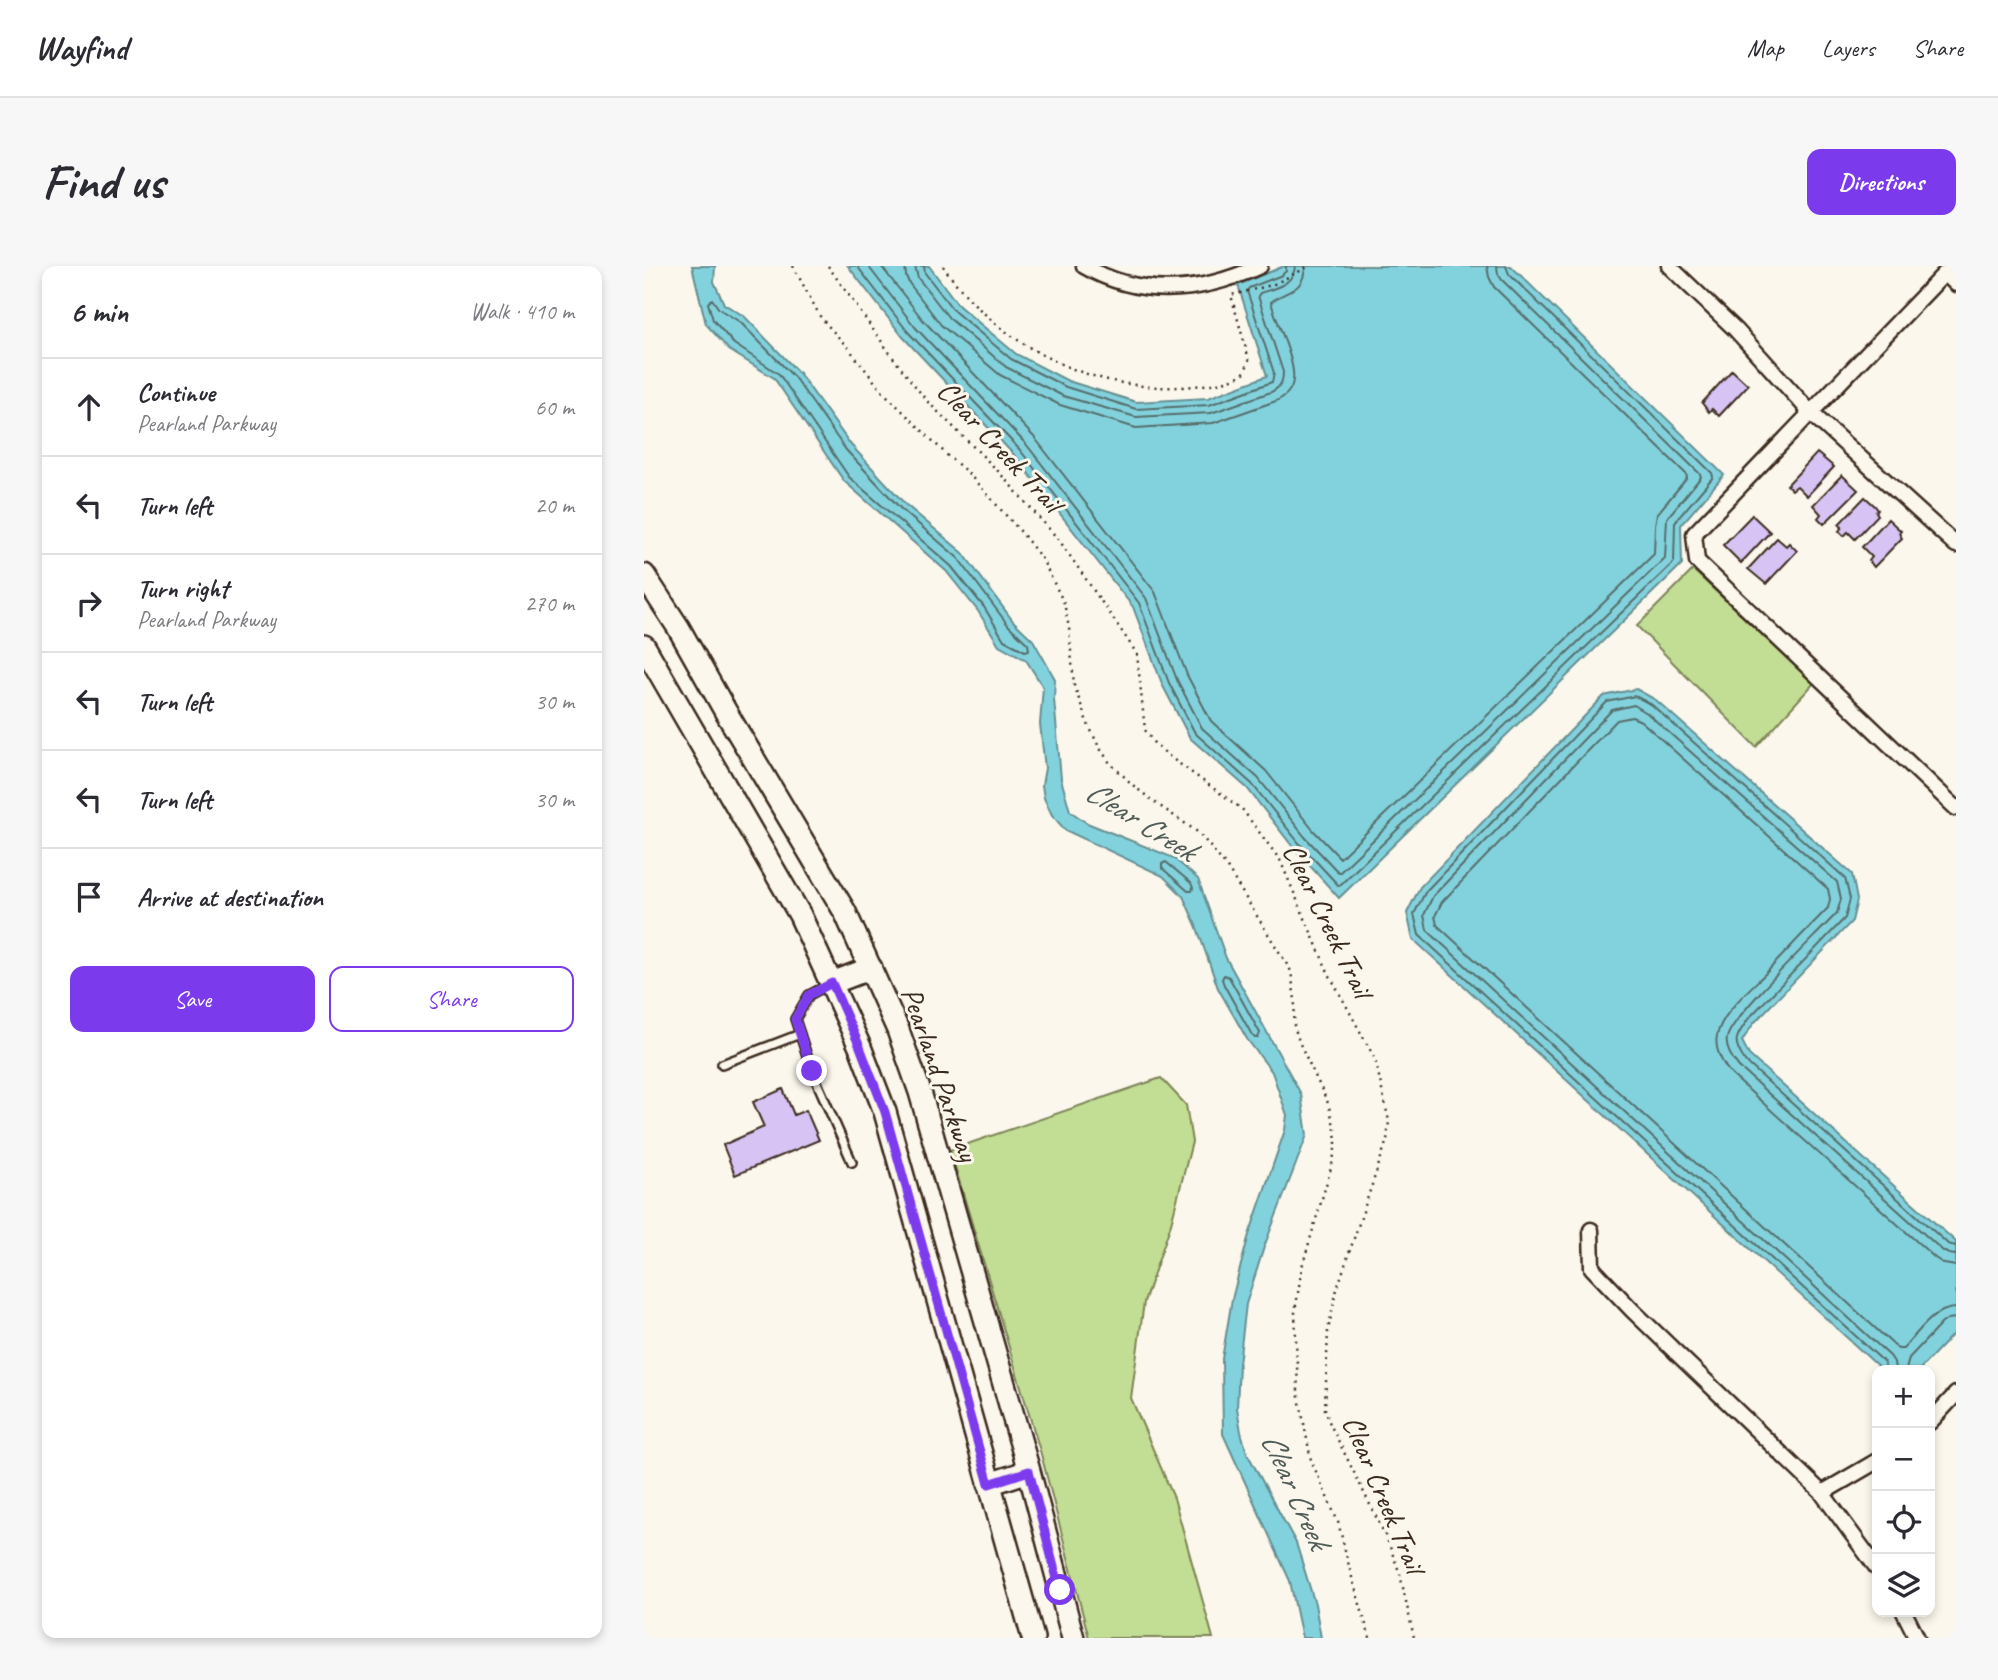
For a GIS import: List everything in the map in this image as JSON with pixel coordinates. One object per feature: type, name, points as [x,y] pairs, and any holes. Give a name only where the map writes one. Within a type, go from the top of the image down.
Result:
[{"type":"main road","name":"Pearland Parkway","points":[[644,575],[678,627],[845,912],[898,1030],[920,1092],[1029,1471],[1073,1638]]},
{"type":"main road","points":[[648,662],[800,915],[860,1047],[885,1112],[1033,1638]]},
{"type":"main road","points":[[832,983],[871,968]]},
{"type":"main road","points":[[989,1484],[1029,1471]]},
{"type":"street","points":[[1084,266],[1119,282],[1183,288],[1210,285],[1260,266]]},
{"type":"street","points":[[1669,266],[1737,330],[1811,413],[1956,545]]},
{"type":"street","points":[[1956,284],[1941,270],[1811,413],[1694,534],[1697,562],[1956,808]]},
{"type":"street","points":[[1591,1230],[1592,1268],[1822,1493],[1872,1561]]},
{"type":"street","points":[[1935,1417],[1956,1394]]},
{"type":"street","points":[[1822,1493],[1872,1464]]},
{"type":"street","points":[[1906,1617],[1917,1638]]},
{"type":"lane","points":[[832,983],[809,995],[795,1019],[812,1071],[852,1162]]},
{"type":"lane","points":[[722,1064],[800,1034]]},
{"type":"path","points":[[793,266],[821,318],[882,391],[968,474],[1042,559],[1063,603],[1069,628],[1074,685],[1099,747],[1110,763],[1135,787],[1199,833],[1226,866],[1291,971],[1295,1000],[1294,1026],[1328,1103],[1335,1129],[1333,1161],[1302,1267],[1295,1312],[1298,1392],[1311,1460],[1338,1522],[1370,1638]]},
{"type":"path","name":"Clear Creek Trail","points":[[828,266],[926,400],[997,470],[1059,540],[1109,612],[1136,654],[1145,730],[1153,742],[1170,757],[1242,809],[1280,860],[1328,972],[1375,1059],[1389,1121],[1387,1140],[1337,1289],[1328,1329],[1325,1409],[1387,1539],[1400,1574],[1414,1638]]},
{"type":"path","points":[[943,266],[973,304],[999,328],[1054,362],[1130,384],[1163,387],[1230,381],[1245,372],[1249,360],[1231,295],[1272,285],[1310,266]]},
{"type":"green space","points":[[1693,570],[1814,683],[1756,747],[1637,626]]},
{"type":"green space","points":[[1161,1078],[1186,1105],[1192,1142],[1170,1227],[1144,1302],[1131,1398],[1174,1498],[1213,1638],[1089,1638],[1041,1454],[950,1150]]},
{"type":"water","points":[[692,266],[715,266],[714,282],[724,304],[744,316],[799,373],[851,445],[905,504],[963,553],[1013,621],[1033,640],[1055,679],[1054,699],[1061,779],[1070,811],[1087,823],[1174,858],[1198,879],[1226,958],[1301,1094],[1307,1135],[1264,1247],[1246,1304],[1237,1408],[1247,1453],[1296,1543],[1315,1604],[1321,1638],[1302,1638],[1290,1581],[1223,1434],[1222,1359],[1232,1299],[1248,1238],[1285,1130],[1287,1115],[1272,1072],[1247,1039],[1218,988],[1183,896],[1163,876],[1065,830],[1052,815],[1044,798],[1042,785],[1045,768],[1040,724],[1043,687],[1026,660],[999,645],[978,611],[946,571],[844,481],[774,378],[729,350],[706,324]]},
{"type":"water","points":[[848,266],[929,266],[959,306],[1016,354],[1068,381],[1136,402],[1208,398],[1267,376],[1238,285],[1284,266],[1511,266],[1724,475],[1681,525],[1682,564],[1339,898],[1293,847],[1247,788],[1190,738],[1163,686],[1133,607],[1014,455],[903,337]]},
{"type":"water","points":[[1636,689],[1656,700],[1852,874],[1857,900],[1852,921],[1754,1023],[1742,1041],[1749,1055],[1956,1242],[1956,1331],[1924,1365],[1877,1365],[1413,939],[1407,913],[1420,887],[1604,696]]},
{"type":"building","points":[[1732,370],[1748,385],[1719,416],[1712,409],[1709,412],[1702,403]]},
{"type":"building","points":[[1817,453],[1834,467],[1807,496],[1797,486],[1792,490],[1787,485]]},
{"type":"building","points":[[1842,475],[1858,490],[1824,524],[1818,518],[1821,514],[1813,505]]},
{"type":"building","points":[[1865,497],[1878,510],[1878,515],[1855,539],[1848,532],[1844,536],[1839,531],[1842,527],[1839,524]]},
{"type":"building","points":[[1752,515],[1770,532],[1741,563],[1723,545]]},
{"type":"building","points":[[1888,519],[1901,531],[1899,533],[1902,538],[1874,567],[1869,561],[1872,557],[1862,547]]},
{"type":"building","points":[[1777,538],[1786,546],[1789,543],[1797,551],[1766,584],[1748,569]]},
{"type":"building","points":[[783,1089],[794,1115],[806,1110],[819,1140],[735,1175],[723,1145],[764,1127],[753,1102]]},
{"type":"route","points":[[812,1071],[795,1019],[809,995],[832,983],[885,1112],[989,1484],[1029,1471],[1060,1590]]},
{"type":"water label","name":"Clear Creek","points":[[1141,820]]},
{"type":"water label","name":"Clear Creek","points":[[1296,1490]]}]
